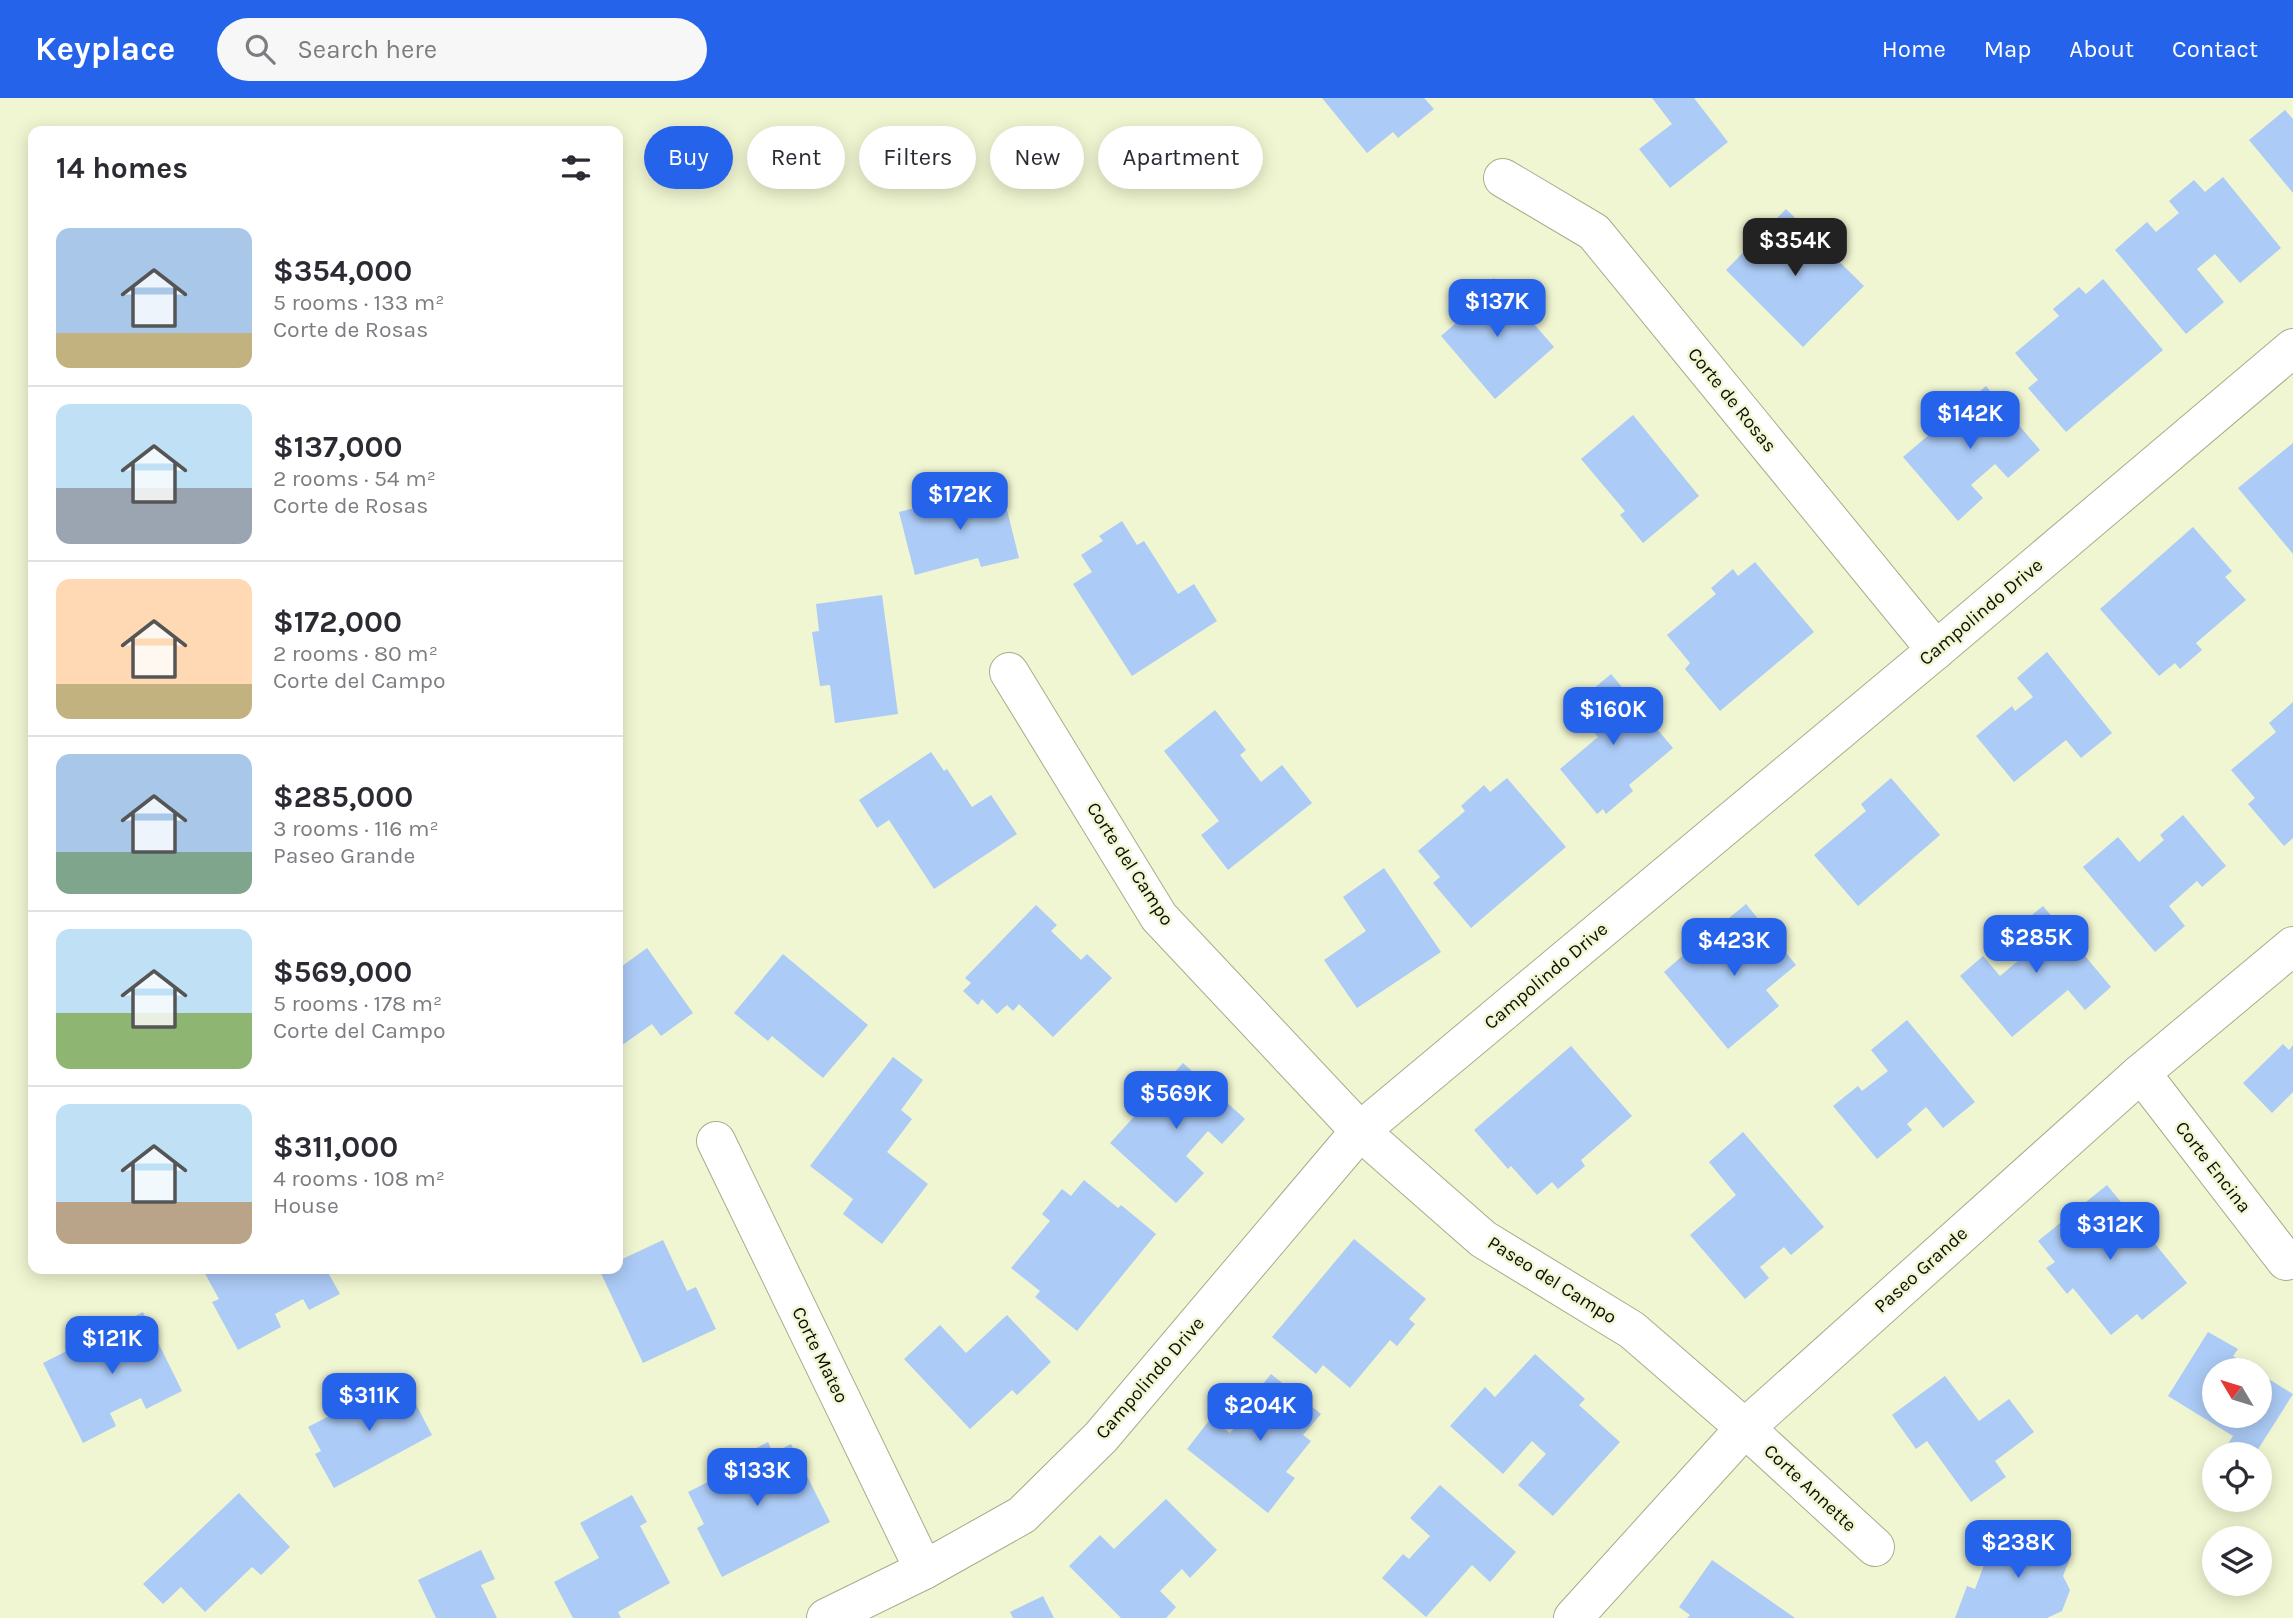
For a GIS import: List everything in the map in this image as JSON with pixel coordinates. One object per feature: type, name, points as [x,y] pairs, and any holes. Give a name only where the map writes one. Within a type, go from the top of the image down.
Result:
[{"type":"street","name":"Corte de Rosas","points":[[1503,178],[1594,232],[1936,650]]},
{"type":"street","name":"Campolindo Drive","points":[[826,1618],[924,1570],[1022,1515],[1101,1437],[1360,1131],[2293,348]]},
{"type":"street","name":"Corte del Campo","points":[[1009,672],[1159,917],[1360,1131]]},
{"type":"street","name":"Paseo Grande","points":[[1573,1618],[1745,1428],[2140,1073],[2293,946]]},
{"type":"street","name":"Corte Encina","points":[[2140,1073],[2286,1261]]},
{"type":"street","name":"Paseo del Campo","points":[[1360,1131],[1483,1239],[1632,1330],[1745,1428]]},
{"type":"street","name":"Corte Mateo","points":[[716,1141],[924,1570]]},
{"type":"street","name":"Corte Annette","points":[[1745,1428],[1875,1547]]},
{"type":"building","points":[[1322,98],[1424,98],[1434,109],[1398,138],[1393,132],[1367,153]]},
{"type":"building","points":[[1652,98],[1694,98],[1728,142],[1670,188],[1639,149],[1672,124]]},
{"type":"building","points":[[2285,110],[2293,119],[2293,193],[2249,140]]},
{"type":"building","points":[[2223,177],[2281,248],[2240,283],[2215,254],[2197,269],[2224,302],[2186,334],[2115,250],[2147,222],[2156,232],[2179,213],[2169,201],[2194,180],[2205,192]]},
{"type":"building","points":[[1786,209],[1864,286],[1803,347],[1726,270]]},
{"type":"building","points":[[1494,278],[1554,347],[1495,399],[1441,336],[1473,308],[1467,301]]},
{"type":"building","points":[[2103,279],[2163,350],[2066,432],[2028,388],[2038,380],[2015,353],[2059,316],[2053,309],[2079,287],[2086,294]]},
{"type":"building","points":[[1986,386],[2040,450],[2008,478],[1995,464],[1971,485],[1983,498],[1958,521],[1903,457]]},
{"type":"building","points":[[1633,415],[1699,496],[1643,543],[1620,515],[1625,511],[1581,459]]},
{"type":"building","points":[[2293,443],[2293,554],[2238,488]]},
{"type":"building","points":[[1001,486],[1019,558],[981,567],[978,558],[915,575],[899,512]]},
{"type":"building","points":[[1122,521],[1137,545],[1144,541],[1178,594],[1194,584],[1217,621],[1132,676],[1073,584],[1092,572],[1081,555],[1103,541],[1099,536]]},
{"type":"building","points":[[2193,527],[2232,571],[2225,577],[2246,600],[2196,643],[2202,650],[2180,669],[2175,663],[2159,676],[2100,609]]},
{"type":"building","points":[[1755,562],[1814,632],[1720,711],[1685,669],[1690,663],[1667,635],[1716,594],[1711,588],[1733,569],[1738,576]]},
{"type":"building","points":[[882,595],[898,714],[835,723],[830,685],[820,686],[812,632],[819,631],[816,604]]},
{"type":"building","points":[[2047,652],[2112,733],[2081,758],[2066,740],[2014,782],[1976,736],[2012,706],[2015,711],[2033,697],[2017,678]]},
{"type":"building","points":[[1611,674],[1673,748],[1629,785],[1633,791],[1606,814],[1603,809],[1597,814],[1560,769],[1598,737],[1573,706]]},
{"type":"building","points":[[2293,702],[2293,838],[2284,846],[2248,804],[2255,798],[2231,770],[2276,732],[2269,723]]},
{"type":"building","points":[[1215,710],[1246,750],[1240,755],[1261,782],[1282,765],[1312,803],[1228,870],[1201,835],[1219,821],[1164,751]]},
{"type":"building","points":[[931,752],[944,771],[947,769],[972,807],[991,795],[1017,834],[934,889],[889,820],[877,828],[859,800]]},
{"type":"building","points":[[1507,778],[1566,847],[1471,928],[1433,883],[1440,877],[1418,851],[1465,811],[1461,806],[1484,785],[1490,792]]},
{"type":"building","points":[[1891,778],[1940,835],[1858,906],[1814,855],[1866,811],[1861,804]]},
{"type":"building","points":[[2183,815],[2226,866],[2202,887],[2197,881],[2169,906],[2185,926],[2155,952],[2083,867],[2118,837],[2139,862],[2164,840],[2160,835]]},
{"type":"building","points":[[1384,868],[1441,952],[1357,1008],[1324,960],[1366,931],[1343,897]]},
{"type":"building","points":[[1746,904],[1796,965],[1766,990],[1779,1006],[1728,1049],[1664,972],[1688,951],[1697,961],[1709,952],[1713,957],[1729,943],[1717,928]]},
{"type":"building","points":[[1036,905],[1057,925],[1051,931],[1081,960],[1087,954],[1112,978],[1053,1037],[1019,1004],[1013,1011],[1007,1005],[997,1014],[982,999],[978,1005],[963,991],[971,983],[965,978]]},
{"type":"building","points":[[2043,906],[2111,987],[2085,1010],[2068,990],[2012,1037],[1960,976],[1983,956],[2000,976],[2025,955],[2008,935]]},
{"type":"building","points":[[647,948],[693,1013],[661,1036],[652,1024],[623,1044],[623,965]]},
{"type":"building","points":[[783,954],[868,1025],[823,1078],[772,1036],[768,1041],[734,1013]]},
{"type":"building","points":[[1907,1020],[1975,1102],[1943,1128],[1926,1107],[1907,1124],[1912,1130],[1877,1159],[1833,1106],[1858,1086],[1862,1091],[1888,1071],[1871,1050]]},
{"type":"building","points":[[2283,1044],[2289,1050],[2293,1045],[2293,1092],[2272,1113],[2243,1083]]},
{"type":"building","points":[[1571,1046],[1632,1116],[1581,1160],[1585,1166],[1558,1189],[1552,1182],[1537,1195],[1511,1166],[1508,1169],[1474,1130]]},
{"type":"building","points":[[893,1057],[923,1080],[901,1110],[912,1119],[887,1152],[928,1184],[882,1244],[843,1214],[853,1199],[810,1166]]},
{"type":"building","points":[[1183,1063],[1245,1119],[1222,1144],[1208,1131],[1186,1156],[1204,1173],[1176,1203],[1110,1143]]},
{"type":"building","points":[[1743,1132],[1824,1227],[1791,1255],[1784,1247],[1760,1267],[1769,1278],[1745,1299],[1690,1235],[1736,1195],[1709,1162]]},
{"type":"building","points":[[1084,1180],[1118,1208],[1121,1205],[1156,1234],[1077,1331],[1035,1297],[1040,1291],[1011,1268],[1050,1221],[1042,1214],[1062,1189],[1071,1196]]},
{"type":"building","points":[[2107,1185],[2187,1283],[2142,1320],[2137,1314],[2111,1335],[2073,1288],[2067,1294],[2046,1268],[2055,1262],[2038,1241]]},
{"type":"building","points":[[1354,1239],[1426,1299],[1409,1319],[1415,1324],[1397,1346],[1390,1340],[1350,1388],[1323,1365],[1316,1374],[1272,1337]]},
{"type":"building","points":[[663,1240],[687,1291],[696,1287],[716,1329],[643,1363],[601,1274],[623,1274],[623,1259]]},
{"type":"building","points":[[205,1274],[329,1274],[340,1294],[309,1310],[303,1299],[275,1314],[281,1327],[238,1350],[212,1302],[219,1299]]},
{"type":"building","points":[[143,1312],[182,1391],[146,1409],[141,1398],[110,1413],[116,1426],[83,1443],[43,1363]]},
{"type":"building","points":[[1007,1315],[1051,1362],[1017,1395],[1012,1390],[970,1429],[904,1359],[940,1325],[966,1353]]},
{"type":"building","points":[[2208,1332],[2238,1349],[2233,1356],[2236,1358],[2202,1358],[2202,1417],[2168,1396]]},
{"type":"building","points":[[1535,1354],[1585,1399],[1579,1405],[1620,1442],[1553,1516],[1518,1485],[1546,1454],[1532,1441],[1503,1474],[1450,1426],[1485,1387],[1495,1397]]},
{"type":"building","points":[[1271,1374],[1321,1414],[1303,1435],[1311,1441],[1286,1472],[1295,1478],[1268,1513],[1187,1449],[1211,1418],[1230,1433],[1245,1415],[1241,1411]]},
{"type":"building","points":[[1945,1376],[1979,1421],[2009,1399],[2034,1432],[1995,1461],[2006,1477],[1971,1502],[1927,1441],[1916,1449],[1892,1415]]},
{"type":"building","points":[[402,1378],[432,1435],[334,1488],[315,1454],[321,1451],[308,1427]]},
{"type":"building","points":[[2272,1381],[2293,1394],[2272,1427]]},
{"type":"building","points":[[2220,1428],[2271,1428],[2263,1442],[2229,1442],[2233,1436]]},
{"type":"building","points":[[768,1442],[773,1453],[791,1444],[830,1522],[722,1577],[697,1528],[704,1524],[688,1492],[742,1465],[739,1457]]},
{"type":"building","points":[[1440,1485],[1516,1552],[1490,1582],[1472,1565],[1426,1617],[1382,1578],[1403,1554],[1409,1559],[1430,1536],[1410,1518]]},
{"type":"building","points":[[239,1493],[290,1547],[261,1575],[252,1567],[205,1612],[181,1587],[163,1604],[143,1584]]},
{"type":"building","points":[[632,1495],[647,1522],[640,1526],[670,1583],[618,1612],[621,1618],[573,1618],[554,1582],[599,1558],[580,1523]]},
{"type":"building","points":[[1166,1499],[1217,1550],[1190,1578],[1182,1569],[1160,1591],[1176,1607],[1166,1618],[1121,1618],[1069,1566],[1100,1535],[1114,1549]]},
{"type":"building","points":[[1999,1525],[2072,1553],[2063,1576],[2070,1590],[2062,1611],[2047,1618],[1955,1618],[1967,1586],[1975,1589]]},
{"type":"building","points":[[481,1550],[495,1579],[481,1585],[497,1618],[436,1618],[418,1580]]},
{"type":"building","points":[[1712,1560],[1795,1618],[1687,1618],[1690,1615],[1679,1607]]},
{"type":"building","points":[[1043,1596],[1054,1618],[1013,1618],[1010,1612]]}]
